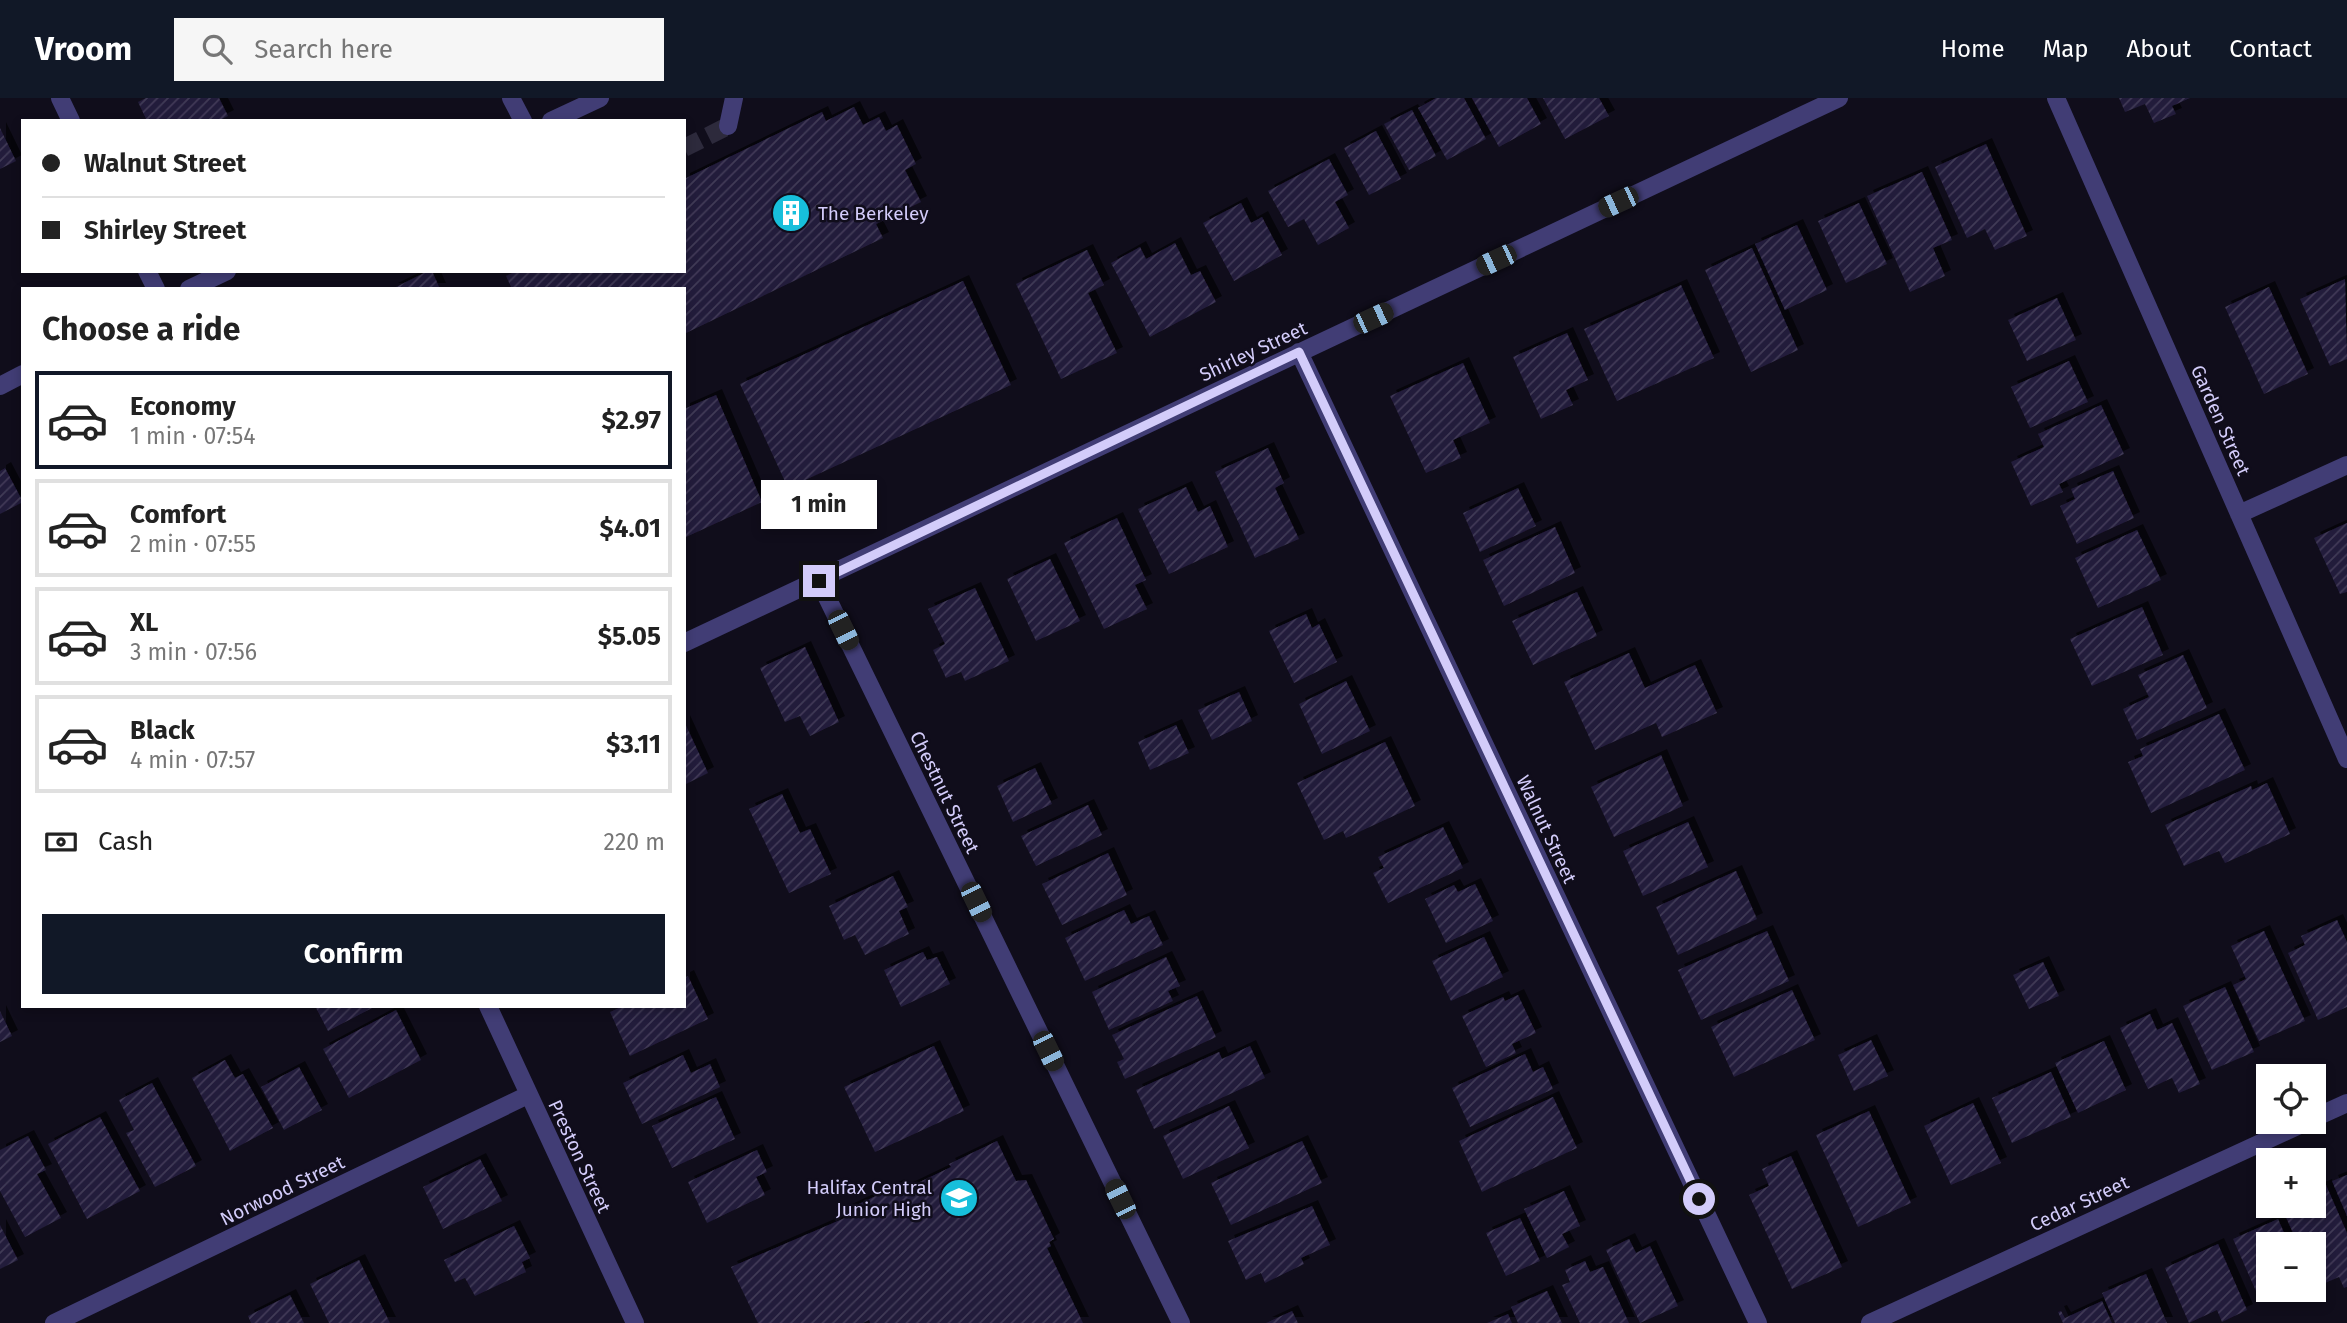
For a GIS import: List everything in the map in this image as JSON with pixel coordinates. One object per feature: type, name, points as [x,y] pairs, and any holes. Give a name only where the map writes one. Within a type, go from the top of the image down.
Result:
[{"type":"street","points":[[60,98],[70,119]]},
{"type":"street","points":[[511,98],[522,119]]},
{"type":"street","points":[[561,119],[581,115],[600,98]]},
{"type":"street","points":[[728,126],[734,98]]},
{"type":"street","name":"Shirley Street","points":[[686,642],[1839,98]]},
{"type":"street","name":"Garden Street","points":[[2056,98],[2347,759]]},
{"type":"street","points":[[194,287],[223,273]]},
{"type":"street","name":"Walnut Street","points":[[1299,352],[1758,1323]]},
{"type":"street","points":[[0,386],[21,375]]},
{"type":"street","points":[[2239,514],[2347,464]]},
{"type":"street","name":"Chestnut Street","points":[[819,581],[1181,1323]]},
{"type":"street","name":"Preston Street","points":[[489,1008],[635,1323]]},
{"type":"street","name":"Norwood Street","points":[[54,1323],[528,1095]]},
{"type":"street","points":[[2326,1113],[2347,1103]]},
{"type":"street","name":"Cedar Street","points":[[1870,1323],[2280,1134]]},
{"type":"building","points":[[146,98],[219,98],[228,116],[222,119],[146,119],[138,102]]},
{"type":"building","points":[[1436,98],[1464,98],[1486,139],[1447,160],[1418,108]]},
{"type":"building","points":[[1472,98],[1527,98],[1541,124],[1499,147]]},
{"type":"building","points":[[1543,98],[1599,98],[1609,116],[1565,139]]},
{"type":"building","points":[[2119,98],[2190,98],[2172,106],[2176,114],[2154,123],[2145,104],[2125,112]]},
{"type":"building","name":"The Berkeley","points":[[854,107],[863,125],[879,117],[886,131],[897,125],[916,164],[905,170],[921,202],[876,224],[883,238],[686,333],[686,287],[511,287],[506,276],[512,273],[686,273],[686,178],[822,112],[826,121]]},
{"type":"building","points":[[1412,110],[1436,156],[1409,170],[1384,124]]},
{"type":"building","points":[[0,128],[16,161],[0,169]]},
{"type":"building","points":[[1376,131],[1401,179],[1369,195],[1344,148]]},
{"type":"building","points":[[1986,144],[2027,236],[1995,250],[1985,229],[1967,238],[1935,167]]},
{"type":"building","points":[[1329,159],[1348,195],[1335,202],[1349,228],[1318,245],[1304,219],[1288,227],[1268,191]]},
{"type":"building","points":[[1922,172],[1952,240],[1933,248],[1945,276],[1910,292],[1867,196]]},
{"type":"building","points":[[1241,203],[1251,223],[1262,217],[1282,255],[1234,281],[1203,223]]},
{"type":"building","points":[[1859,203],[1887,264],[1846,283],[1818,221]]},
{"type":"building","points":[[1797,225],[1827,290],[1785,310],[1755,244]]},
{"type":"building","points":[[1175,243],[1191,275],[1200,271],[1216,302],[1150,337],[1111,263],[1140,247],[1146,259]]},
{"type":"building","points":[[1752,248],[1798,350],[1751,372],[1705,270]]},
{"type":"building","points":[[1087,250],[1104,285],[1088,293],[1117,353],[1061,379],[1016,284]]},
{"type":"building","points":[[424,273],[433,273],[439,287],[396,287]]},
{"type":"building","points":[[2345,279],[2347,359],[2330,366],[2300,299]]},
{"type":"building","points":[[963,281],[1011,385],[788,488],[740,384]]},
{"type":"building","points":[[1681,285],[1714,358],[1617,401],[1584,329]]},
{"type":"building","points":[[2269,287],[2308,374],[2264,394],[2225,307]]},
{"type":"building","points":[[2057,298],[2076,340],[2027,361],[2008,320]]},
{"type":"building","points":[[1567,333],[1588,380],[1566,390],[1573,405],[1541,419],[1513,357]]},
{"type":"building","points":[[2069,361],[2088,402],[2030,428],[2011,387]]},
{"type":"building","points":[[1463,363],[1490,423],[1453,440],[1461,458],[1426,473],[1390,396]]},
{"type":"building","points":[[716,395],[762,502],[686,537],[686,408]]},
{"type":"building","points":[[2101,405],[2124,454],[2059,484],[2063,492],[2031,506],[2011,462],[2044,447],[2038,434]]},
{"type":"building","points":[[1268,448],[1284,483],[1275,488],[1299,539],[1255,558],[1215,472]]},
{"type":"building","points":[[5,468],[21,503],[0,514],[0,471]]},
{"type":"building","points":[[2113,471],[2134,518],[2077,544],[2060,506],[2075,499],[2071,489]]},
{"type":"building","points":[[1186,487],[1198,512],[1210,506],[1228,547],[1169,574],[1138,509]]},
{"type":"building","points":[[1518,488],[1536,526],[1480,552],[1463,513]]},
{"type":"building","points":[[1117,518],[1146,580],[1135,585],[1147,609],[1104,629],[1064,543]]},
{"type":"building","points":[[2347,523],[2347,592],[2340,594],[2314,538]]},
{"type":"building","points":[[1555,527],[1575,573],[1504,606],[1483,560]]},
{"type":"building","points":[[2137,530],[2161,580],[2098,608],[2075,558]]},
{"type":"building","points":[[1050,559],[1080,621],[1036,641],[1007,579]]},
{"type":"building","points":[[975,588],[1009,661],[965,681],[961,672],[946,678],[933,650],[945,644],[928,609]]},
{"type":"building","points":[[1577,592],[1597,636],[1533,665],[1512,621]]},
{"type":"building","points":[[2142,607],[2163,655],[2092,686],[2070,639]]},
{"type":"building","points":[[1306,614],[1312,628],[1319,624],[1337,662],[1294,683],[1269,631]]},
{"type":"building","points":[[805,647],[839,722],[810,736],[800,716],[785,722],[760,668]]},
{"type":"building","points":[[1629,653],[1645,688],[1695,665],[1717,713],[1662,737],[1656,723],[1595,750],[1564,682]]},
{"type":"building","points":[[2183,655],[2207,708],[2137,740],[2123,709],[2149,697],[2138,675]]},
{"type":"building","points":[[1346,681],[1370,731],[1322,754],[1299,704]]},
{"type":"building","points":[[1239,692],[1252,721],[1212,740],[1198,710]]},
{"type":"building","points":[[2219,714],[2245,770],[2151,813],[2128,762],[2143,756],[2140,749]]},
{"type":"building","points":[[686,725],[708,773],[686,784]]},
{"type":"building","points":[[1176,725],[1189,753],[1150,770],[1138,742]]},
{"type":"building","points":[[1385,742],[1415,806],[1346,838],[1343,831],[1324,840],[1297,783]]},
{"type":"building","points":[[1661,755],[1683,806],[1614,837],[1591,787]]},
{"type":"building","points":[[1035,768],[1052,804],[1013,822],[997,786]]},
{"type":"building","points":[[2267,783],[2290,834],[2225,863],[2219,851],[2184,866],[2165,825],[2251,786],[2252,790]]},
{"type":"building","points":[[782,794],[800,833],[810,829],[831,874],[789,893],[749,809]]},
{"type":"building","points":[[1088,805],[1102,835],[1036,866],[1021,836]]},
{"type":"building","points":[[1688,822],[1708,867],[1643,896],[1623,851]]},
{"type":"building","points":[[1443,827],[1463,868],[1388,903],[1373,873],[1384,868],[1378,857]]},
{"type":"building","points":[[1108,853],[1127,895],[1062,925],[1042,884]]},
{"type":"building","points":[[1736,871],[1757,919],[1678,955],[1656,907]]},
{"type":"building","points":[[893,876],[908,907],[899,911],[909,934],[865,955],[855,935],[844,940],[829,906]]},
{"type":"building","points":[[1475,884],[1493,921],[1446,943],[1425,899],[1454,885],[1458,892]]},
{"type":"building","points":[[1124,910],[1131,924],[1149,916],[1163,945],[1085,981],[1065,938]]},
{"type":"building","points":[[2337,920],[2347,942],[2347,1007],[2318,1020],[2288,953],[2305,945],[2301,936]]},
{"type":"building","points":[[1767,931],[1789,981],[1701,1020],[1678,970]]},
{"type":"building","points":[[2264,931],[2305,1021],[2259,1041],[2233,985],[2246,979],[2231,946]]},
{"type":"building","points":[[1484,937],[1503,977],[1451,1001],[1432,961]]},
{"type":"building","points":[[923,952],[927,960],[937,957],[950,984],[901,1007],[884,970]]},
{"type":"building","points":[[1166,957],[1180,986],[1168,991],[1173,1001],[1109,1030],[1092,992]]},
{"type":"building","points":[[2043,962],[2059,996],[2029,1009],[2013,975]]},
{"type":"building","points":[[688,976],[708,1019],[630,1056],[610,1012],[619,1008],[686,1008]]},
{"type":"building","points":[[2225,987],[2254,1052],[2212,1070],[2183,1006]]},
{"type":"building","points":[[1792,990],[1815,1040],[1734,1077],[1711,1027]]},
{"type":"building","points":[[1518,995],[1536,1033],[1512,1044],[1516,1053],[1486,1067],[1462,1016],[1503,997],[1505,1001]]},
{"type":"building","points":[[1197,996],[1216,1037],[1125,1079],[1117,1062],[1124,1059],[1112,1035]]},
{"type":"building","points":[[316,1008],[372,1008],[328,1031]]},
{"type":"building","points":[[396,1010],[421,1060],[349,1098],[323,1049]]},
{"type":"building","points":[[0,1011],[12,1036],[0,1042]]},
{"type":"building","points":[[2150,1014],[2157,1030],[2172,1023],[2200,1084],[2179,1093],[2172,1078],[2148,1089],[2120,1028]]},
{"type":"building","points":[[1871,1040],[1888,1076],[1854,1091],[1838,1055]]},
{"type":"building","points":[[2104,1041],[2126,1090],[2078,1113],[2055,1063]]},
{"type":"building","points":[[934,1046],[964,1111],[875,1152],[844,1087]]},
{"type":"building","points":[[1250,1046],[1265,1078],[1154,1129],[1136,1090],[1219,1052],[1222,1059]]},
{"type":"building","points":[[1525,1054],[1533,1072],[1543,1067],[1553,1089],[1470,1127],[1452,1088]]},
{"type":"building","points":[[683,1055],[691,1073],[710,1064],[720,1087],[642,1124],[623,1083]]},
{"type":"building","points":[[225,1060],[235,1078],[243,1074],[273,1128],[230,1151],[192,1078]]},
{"type":"building","points":[[299,1067],[322,1110],[284,1130],[261,1087]]},
{"type":"building","points":[[2051,1072],[2071,1117],[2012,1143],[1992,1098]]},
{"type":"building","points":[[152,1083],[196,1166],[155,1187],[126,1133],[134,1130],[119,1100]]},
{"type":"building","points":[[716,1097],[735,1139],[672,1168],[652,1126]]},
{"type":"building","points":[[1553,1097],[1577,1148],[1482,1192],[1459,1141]]},
{"type":"building","points":[[1973,1103],[2001,1163],[1951,1185],[1924,1126]]},
{"type":"building","points":[[1229,1106],[1249,1148],[1183,1179],[1163,1136]]},
{"type":"building","points":[[1869,1111],[1911,1203],[1858,1227],[1816,1135]]},
{"type":"building","points":[[100,1117],[140,1191],[87,1219],[48,1144]]},
{"type":"building","points":[[28,1136],[46,1170],[37,1174],[61,1218],[25,1237],[0,1191],[0,1150]]},
{"type":"building","name":"Halifax Central Junior High","points":[[997,1141],[1016,1181],[1026,1180],[1054,1239],[1049,1242],[1051,1246],[1047,1248],[1083,1323],[870,1323],[869,1320],[863,1323],[758,1323],[731,1267],[847,1217],[844,1211],[899,1185],[901,1191]]},
{"type":"building","points":[[1302,1141],[1322,1183],[1231,1225],[1211,1183]]},
{"type":"building","points":[[757,1150],[767,1172],[756,1177],[765,1195],[707,1223],[688,1182]]},
{"type":"building","points":[[1791,1156],[1842,1267],[1792,1289],[1749,1195],[1769,1186],[1762,1169]]},
{"type":"building","points":[[480,1159],[502,1201],[443,1229],[423,1187]]},
{"type":"building","points":[[2347,1175],[2347,1216],[2332,1181]]},
{"type":"building","points":[[2326,1185],[2347,1233],[2347,1287],[2344,1288],[2339,1277],[2326,1283],[2326,1232],[2293,1232],[2286,1218],[2326,1218]]},
{"type":"building","points":[[1564,1191],[1580,1226],[1562,1234],[1569,1247],[1547,1258],[1524,1209]]},
{"type":"building","points":[[1312,1206],[1330,1245],[1301,1258],[1304,1264],[1265,1283],[1261,1273],[1246,1280],[1228,1241]]},
{"type":"building","points":[[1520,1218],[1540,1261],[1506,1276],[1486,1233]]},
{"type":"building","points":[[2278,1219],[2284,1232],[2256,1232],[2256,1291],[2233,1239]]},
{"type":"building","points":[[0,1225],[18,1260],[0,1269]]},
{"type":"building","points":[[514,1226],[530,1258],[522,1262],[526,1272],[475,1296],[465,1278],[455,1282],[444,1260]]},
{"type":"building","points":[[1629,1239],[1636,1253],[1650,1246],[1678,1306],[1640,1323],[1606,1250]]},
{"type":"building","points":[[2218,1244],[2247,1310],[2222,1322],[2217,1310],[2189,1323],[2165,1268]]},
{"type":"building","points":[[359,1260],[390,1323],[329,1323],[310,1284]]},
{"type":"building","points":[[1585,1261],[1590,1272],[1603,1267],[1629,1323],[1580,1323],[1562,1285],[1570,1282],[1565,1270]]},
{"type":"building","points":[[2146,1274],[2167,1323],[2115,1323],[2102,1293]]},
{"type":"building","points":[[1547,1291],[1562,1323],[1518,1323],[1511,1307]]},
{"type":"building","points":[[290,1295],[304,1323],[251,1323],[248,1316]]},
{"type":"building","points":[[2102,1301],[2112,1323],[2063,1323],[2058,1312],[2061,1311],[2065,1318]]},
{"type":"building","points":[[1292,1311],[1298,1323],[1266,1323]]},
{"type":"building","points":[[1508,1314],[1512,1323],[1487,1323]]},
{"type":"tunnel","points":[[686,147],[728,126]]},
{"type":"place","name":"The Berkeley","points":[[791,213]]},
{"type":"place","name":"Halifax Central Junior High","points":[[959,1198]]},
{"type":"route","points":[[819,581],[1299,352],[1699,1199]]}]
